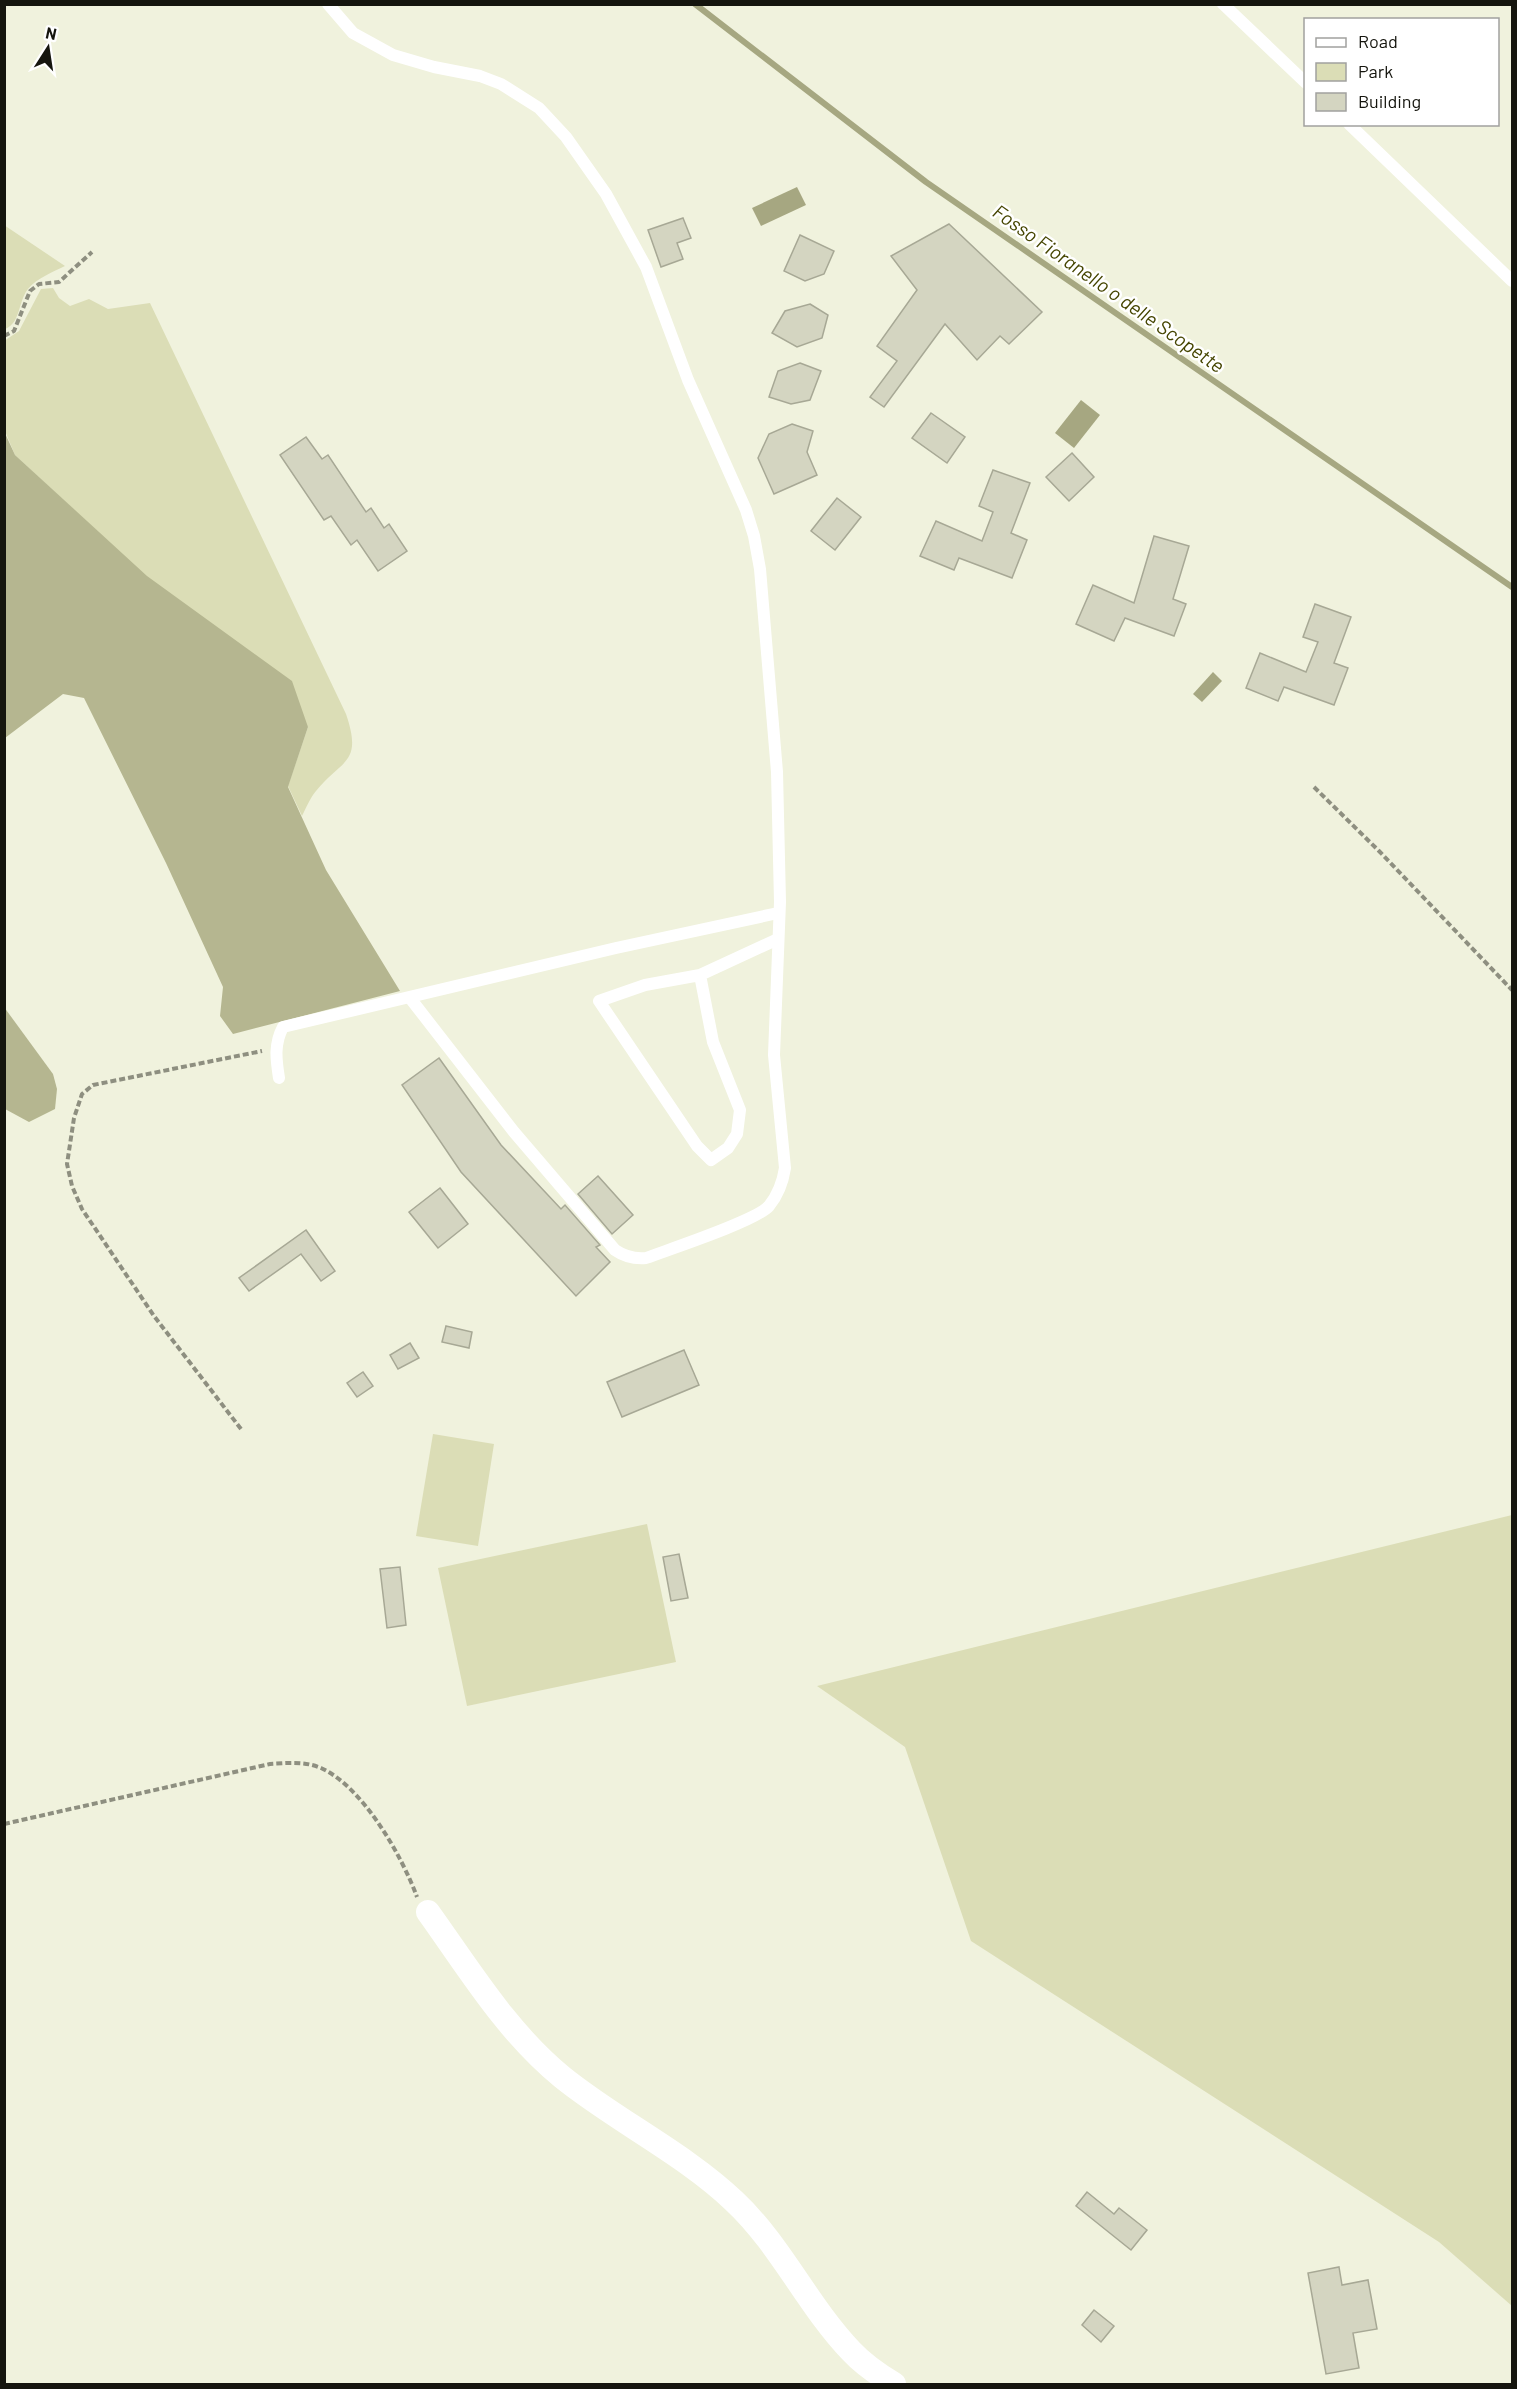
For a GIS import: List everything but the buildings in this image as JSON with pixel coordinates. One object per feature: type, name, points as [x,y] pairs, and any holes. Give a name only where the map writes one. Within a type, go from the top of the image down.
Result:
[{"type":"street","points":[[428,1912],[500,2013],[526,2045],[588,2097],[701,2174],[733,2200],[760,2229],[839,2338],[868,2366],[894,2385]]},
{"type":"lane","points":[[328,4],[353,33],[373,45],[413,62],[492,80],[513,90],[539,108],[566,137],[606,194],[638,250],[688,380],[733,477],[754,536],[760,569],[777,772],[778,939],[774,1055],[785,1168],[783,1182],[768,1207],[751,1218],[646,1258],[629,1257],[615,1250],[514,1132],[410,998]]},
{"type":"lane","points":[[1223,4],[1304,82]]},
{"type":"lane","points":[[1351,126],[1512,281]]},
{"type":"lane","points":[[279,1078],[276,1048],[283,1027],[616,948],[778,913]]},
{"type":"lane","points":[[700,975],[713,1042],[740,1110],[737,1134],[728,1148],[711,1160],[697,1146],[599,1001],[645,985],[700,975],[778,939]]},
{"type":"path","points":[[4,336],[14,331],[30,291],[39,284],[59,282],[92,252]]},
{"type":"path","points":[[1314,787],[1379,851],[1512,990]]},
{"type":"path","points":[[241,1429],[154,1316],[82,1209],[72,1186],[67,1152],[82,1094],[93,1085],[276,1048]]},
{"type":"path","points":[[4,1824],[270,1764],[292,1762],[310,1764],[323,1768],[356,1795],[385,1833],[409,1875],[417,1899],[428,1912]]},
{"type":"green space","points":[[4,225],[65,266],[45,276],[28,289],[17,317],[5,329]]},
{"type":"green space","points":[[53,288],[59,298],[70,306],[89,299],[108,309],[150,303],[346,714],[351,730],[351,752],[314,794],[302,816],[288,786],[308,727],[15,455],[5,431],[4,341],[19,331],[41,289]]},
{"type":"green space","points":[[433,1434],[494,1444],[478,1546],[416,1536]]},
{"type":"green space","points":[[1512,1515],[1512,2306],[1439,2242],[971,1941],[905,1747],[817,1686]]},
{"type":"green space","points":[[647,1524],[676,1662],[467,1706],[438,1568]]},
{"type":"shaded area","points":[[797,187],[806,205],[761,226],[752,208]]},
{"type":"shaded area","points":[[1081,400],[1100,415],[1074,448],[1055,433]]},
{"type":"shaded area","points":[[4,431],[15,455],[147,576],[292,681],[308,727],[288,787],[326,870],[400,991],[233,1034],[220,1016],[223,987],[166,863],[84,698],[63,694],[5,738]]},
{"type":"shaded area","points":[[1213,672],[1222,681],[1202,702],[1193,694]]},
{"type":"shaded area","points":[[4,1007],[53,1074],[57,1089],[55,1109],[29,1122],[5,1109]]},
{"type":"waterway","name":"Fosso Fioranello o delle Scopette","points":[[695,4],[926,182],[1512,587]]}]
